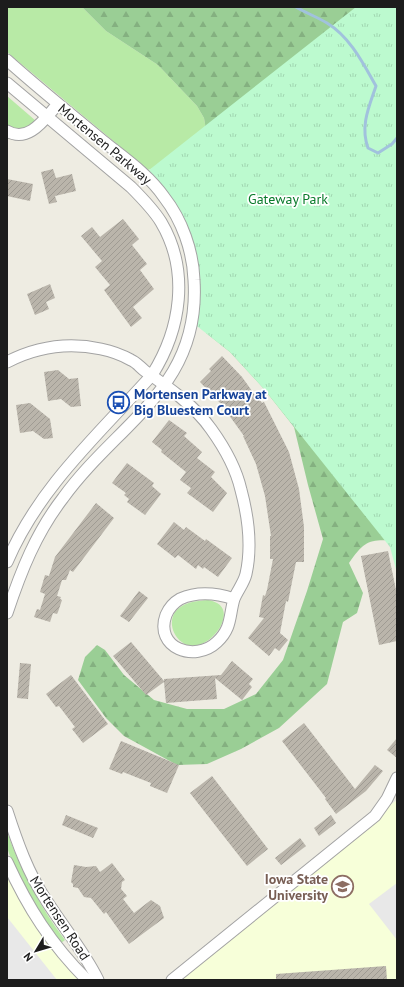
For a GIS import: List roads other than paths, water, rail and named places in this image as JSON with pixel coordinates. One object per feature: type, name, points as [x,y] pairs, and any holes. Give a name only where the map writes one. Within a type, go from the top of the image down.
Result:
[{"type":"street","name":"Mortensen Parkway","points":[[7,60],[58,104],[144,174],[164,196],[178,218],[187,242],[194,267],[195,289],[193,324],[186,349],[165,386],[79,477],[44,525],[27,557],[7,613]]},
{"type":"street","points":[[7,82],[17,69]]},
{"type":"street","name":"Mortensen Parkway","points":[[7,82],[131,187],[147,203],[161,223],[171,246],[178,270],[178,308],[169,343],[152,375],[48,489],[29,517],[7,562]]},
{"type":"street","points":[[7,131],[16,134],[30,132],[38,127],[58,104]]},
{"type":"street","points":[[7,362],[29,353],[56,346],[101,349],[126,358],[152,375],[187,404],[210,427],[228,456],[240,484],[248,530],[248,557],[246,574],[234,599],[231,619],[226,632],[216,642],[206,649],[196,653],[184,652],[176,648],[166,635],[164,620],[168,610],[175,602],[188,596],[200,593],[234,599]]},
{"type":"street","points":[[172,980],[375,816],[387,799],[397,778]]},
{"type":"street","name":"Mortensen Road","points":[[7,811],[16,839],[31,873],[45,899],[83,952],[98,980]]},
{"type":"street","name":"Mortensen Road","points":[[7,862],[31,910],[47,935],[87,980]]},
{"type":"waterway","points":[[296,7],[327,23],[343,36],[355,51],[376,86],[368,109],[365,124],[368,148],[378,153],[392,144],[397,138]]},
{"type":"place","name":"Mortensen Parkway at Big Bluestem Court","points":[[119,402]]},
{"type":"place","name":"Iowa State University","points":[[343,887]]},
{"type":"park label","name":"Gateway Park","points":[[288,199]]}]
